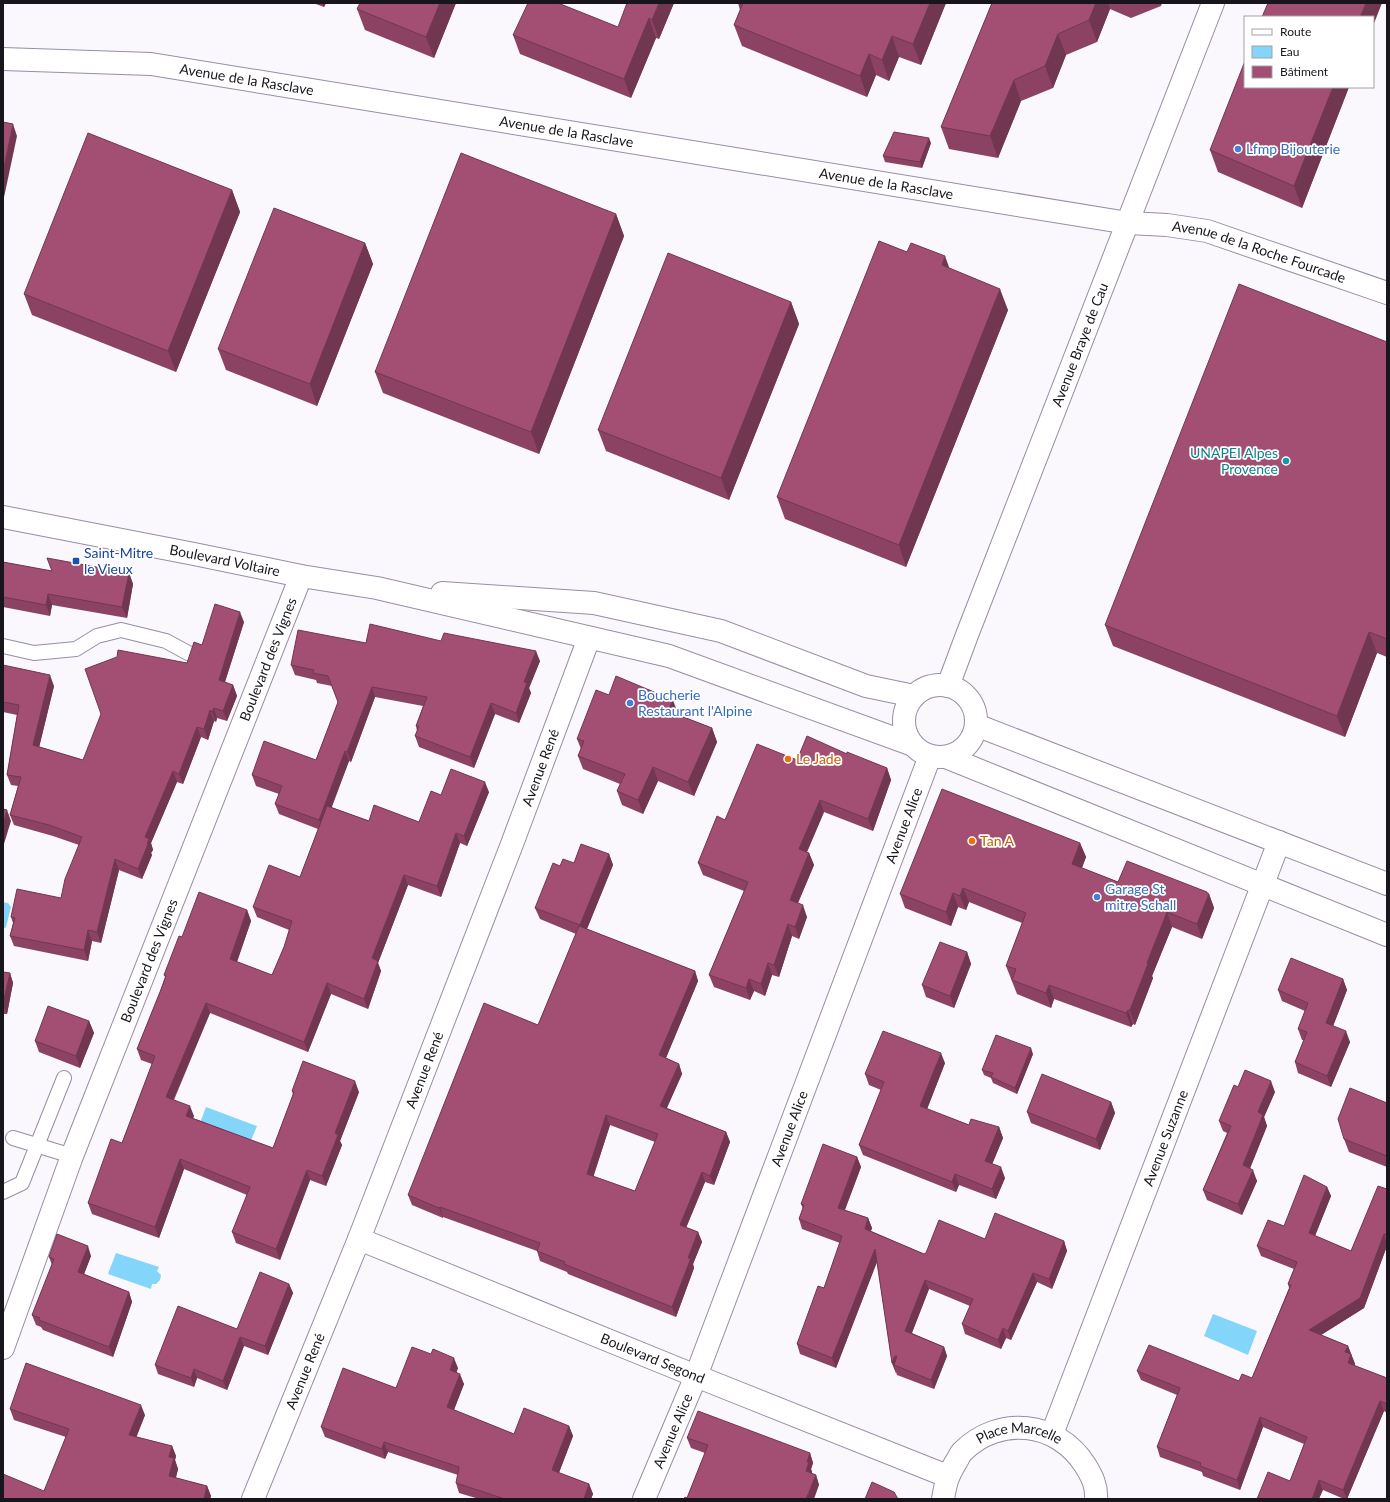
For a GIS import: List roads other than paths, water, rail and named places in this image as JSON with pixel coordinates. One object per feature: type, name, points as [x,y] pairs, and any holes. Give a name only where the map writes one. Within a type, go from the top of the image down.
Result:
[{"type":"street","name":"Avenue Braye de Cau","points":[[948,686],[966,635],[1213,3]]},
{"type":"street","name":"Avenue de la Rasclave","points":[[3,59],[151,64],[1128,223]]},
{"type":"street","name":"Avenue de la Roche Fourcade","points":[[1128,223],[1167,224],[1207,231],[1387,293]]},
{"type":"street","name":"Boulevard Voltaire","points":[[3,517],[301,576],[377,588]]},
{"type":"street","name":"Boulevard des Vignes","points":[[3,1348],[72,1156],[301,576]]},
{"type":"street","points":[[377,588],[594,603],[721,631],[866,686],[914,696]]},
{"type":"street","points":[[377,588],[669,656],[930,753],[1387,936]]},
{"type":"street","name":"Avenue René","points":[[252,1499],[359,1239],[515,836],[589,638]]},
{"type":"street","points":[[936,685],[948,686],[958,690],[966,696],[972,704],[976,725],[973,736],[966,746],[957,753],[930,753],[907,736],[904,726],[904,715],[908,704],[914,696],[924,688],[936,685]]},
{"type":"street","points":[[976,725],[1387,884]]},
{"type":"street","name":"Avenue Alice","points":[[644,1499],[696,1376],[930,753]]},
{"type":"street","name":"Avenue Suzanne","points":[[1052,1434],[1279,842]]},
{"type":"street","name":"Boulevard Segond","points":[[359,1239],[947,1476]]},
{"type":"street","name":"Place Marcelle","points":[[944,1499],[947,1476],[962,1452],[986,1434],[1012,1427],[1039,1429],[1052,1434],[1078,1454],[1092,1476],[1096,1499]]},
{"type":"lane","points":[[3,646],[34,653],[76,649],[97,636],[121,630],[166,641],[188,653]]},
{"type":"lane","points":[[3,1192],[22,1183],[64,1078]]},
{"type":"lane","points":[[13,1138],[72,1156]]},
{"type":"water","points":[[3,902],[8,903],[11,907],[6,927],[3,929]]},
{"type":"water","points":[[206,1107],[257,1126],[250,1143],[200,1123]]},
{"type":"water","points":[[116,1253],[159,1267],[157,1271],[161,1275],[160,1280],[156,1284],[152,1284],[151,1289],[108,1274]]},
{"type":"water","points":[[1213,1314],[1257,1331],[1248,1355],[1204,1336]]},
{"type":"place","name":"Lfmp Bijouterie","points":[[1238,149]]},
{"type":"place","name":"UNAPEI Alpes Provence","points":[[1286,461]]},
{"type":"place","name":"Saint-Mitre le Vieux","points":[[76,561]]},
{"type":"place","name":"Boucherie Restaurant l'Alpine","points":[[630,703]]},
{"type":"place","name":"Le Jade","points":[[788,759]]},
{"type":"place","name":"Tan A","points":[[972,841]]},
{"type":"place","name":"Garage St mitre Schall","points":[[1097,897]]}]
